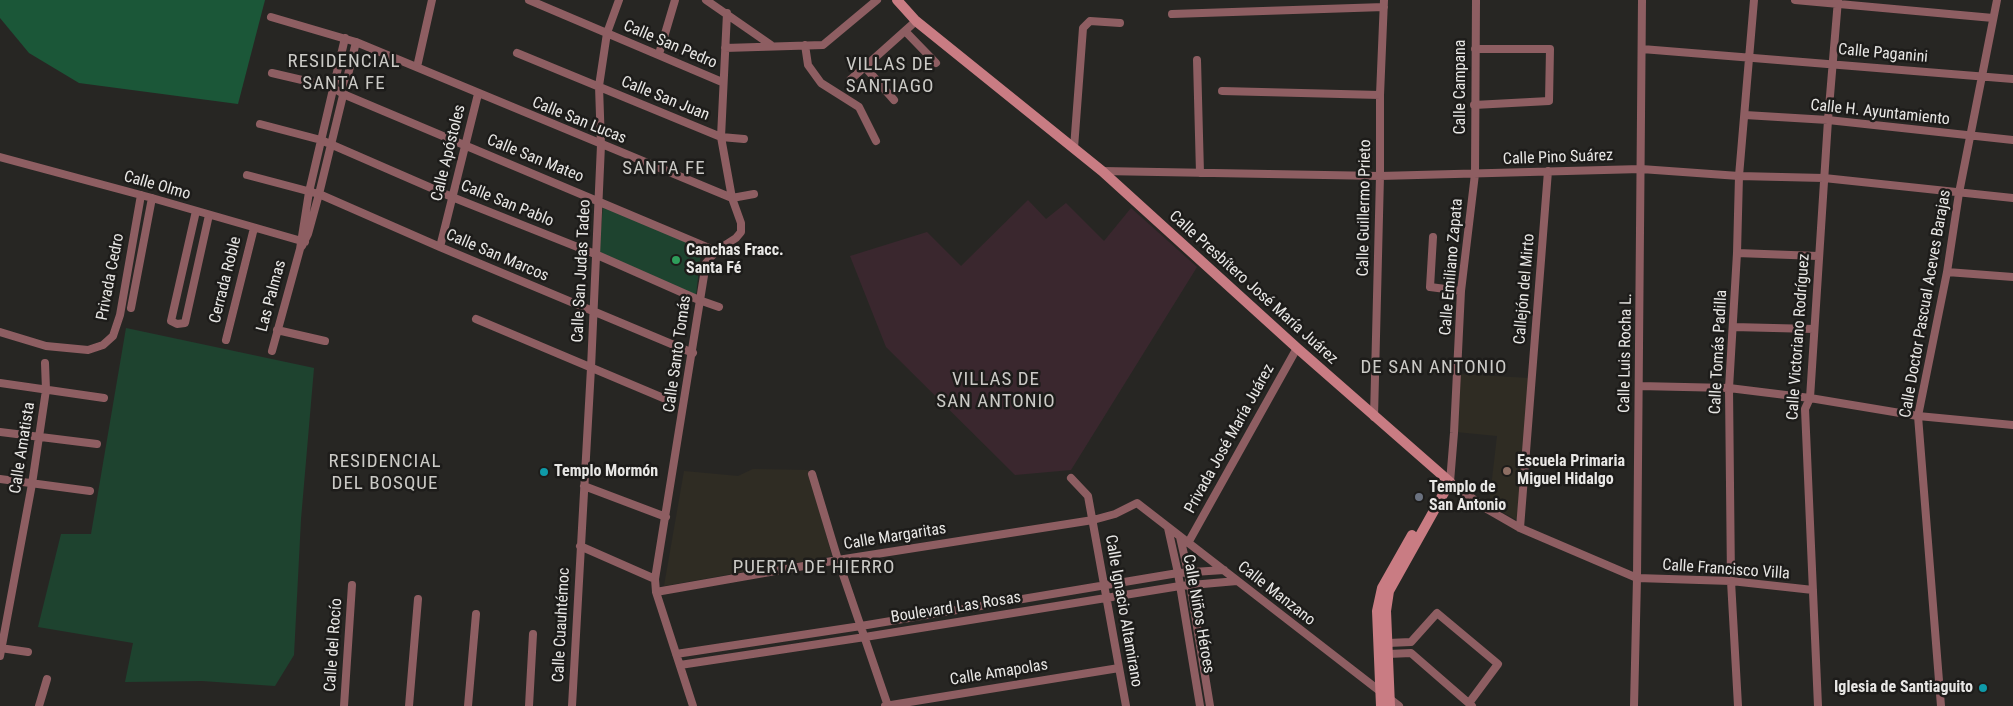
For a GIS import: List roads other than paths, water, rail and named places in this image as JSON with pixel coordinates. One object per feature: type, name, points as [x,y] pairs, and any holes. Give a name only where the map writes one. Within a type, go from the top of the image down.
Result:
[{"type":"street","points":[[417,67],[432,0]]},
{"type":"street","name":"Calle San Pedro","points":[[528,0],[722,82]]},
{"type":"street","name":"Calle San Judas Tadeo","points":[[580,546],[594,312],[601,145],[599,86],[607,33],[619,0]]},
{"type":"street","points":[[659,54],[674,0]]},
{"type":"street","points":[[706,0],[727,13],[770,46]]},
{"type":"street","points":[[724,48],[823,45],[877,0]]},
{"type":"street","name":"Calle Presbítero José María Juárez","points":[[897,0],[916,21],[1102,171],[1374,417],[1447,480],[1487,509],[1520,528],[1637,578]]},
{"type":"street","name":"Calle Campana","points":[[1474,174],[1476,0]]},
{"type":"street","name":"Calle Luis Rocha L.","points":[[1634,706],[1637,578],[1642,0]]},
{"type":"street","name":"Calle Tomás Padilla","points":[[1738,706],[1731,581],[1728,388],[1738,253],[1740,176],[1754,0]]},
{"type":"street","points":[[1796,0],[1838,2],[1993,18]]},
{"type":"street","name":"Calle Doctor Pascual Aceves Barajas","points":[[1941,706],[1918,416],[1947,272],[1959,193],[1997,0]]},
{"type":"street","name":"Calle Victoriano Rodríguez","points":[[1818,706],[1805,409],[1810,398],[1818,256],[1838,2]]},
{"type":"street","points":[[1172,14],[1384,3]]},
{"type":"street","name":"Calle Guillermo Prieto","points":[[1374,417],[1380,176],[1380,95],[1384,3]]},
{"type":"street","name":"Calle Santo Tomás","points":[[693,706],[656,592],[655,579],[706,264],[716,251],[736,238],[741,232],[741,223],[732,198],[721,137],[722,82],[727,13]]},
{"type":"street","name":"Calle San Lucas","points":[[271,17],[356,42],[732,198]]},
{"type":"street","points":[[850,80],[916,21]]},
{"type":"street","points":[[1074,148],[1083,28],[1090,22],[1120,24]]},
{"type":"street","points":[[905,31],[936,63]]},
{"type":"street","points":[[302,244],[309,192],[332,87],[345,38]]},
{"type":"street","points":[[302,244],[319,194],[356,42]]},
{"type":"street","points":[[805,45],[808,65],[821,83],[859,107],[876,141]]},
{"type":"street","points":[[1474,105],[1549,101],[1550,49],[1475,49]]},
{"type":"street","name":"Calle Paganini","points":[[1642,49],[2013,79]]},
{"type":"street","name":"Calle San Juan","points":[[517,53],[721,137],[744,139]]},
{"type":"street","points":[[1196,60],[1200,173]]},
{"type":"street","points":[[865,67],[894,100]]},
{"type":"street","name":"Calle San Mateo","points":[[272,73],[332,87],[343,94],[716,251]]},
{"type":"street","points":[[1222,91],[1380,95]]},
{"type":"street","name":"Calle Apóstoles","points":[[440,248],[478,94]]},
{"type":"street","name":"Calle H. Ayuntamiento","points":[[1745,115],[1828,120],[2013,140]]},
{"type":"street","name":"Calle San Pablo","points":[[260,124],[321,140],[452,197],[595,254],[719,307]]},
{"type":"street","name":"Calle Olmo","points":[[0,157],[152,198],[302,244]]},
{"type":"street","name":"Calle Pino Suárez","points":[[1102,171],[1380,176],[1641,169],[1740,176],[1824,178],[2013,198]]},
{"type":"street","name":"Callejón del Mirto","points":[[1520,528],[1548,171]]},
{"type":"street","name":"Calle Emiliano Zapata","points":[[1447,480],[1454,433],[1461,291],[1474,174]]},
{"type":"street","name":"Calle San Marcos","points":[[247,175],[319,194],[440,248],[692,353]]},
{"type":"street","points":[[732,198],[754,194]]},
{"type":"street","name":"Privada Cedro","points":[[0,332],[46,346],[88,350],[102,345],[113,336],[120,315],[141,195]]},
{"type":"street","name":"Privada Cedro","points":[[131,308],[152,198]]},
{"type":"street","points":[[196,211],[171,321],[177,324],[185,323],[209,215]]},
{"type":"street","name":"Cerrada Roble","points":[[226,340],[254,228]]},
{"type":"street","points":[[1433,237],[1430,288],[1461,291]]},
{"type":"street","name":"Las Palmas","points":[[272,351],[302,244]]},
{"type":"street","points":[[1738,253],[1818,256]]},
{"type":"street","points":[[183,267],[196,273]]},
{"type":"street","points":[[1947,272],[2013,277]]},
{"type":"street","points":[[476,320],[668,400]]},
{"type":"street","points":[[1733,327],[1814,329]]},
{"type":"street","points":[[277,330],[325,341]]},
{"type":"street","name":"Privada José María Juárez","points":[[1188,543],[1297,348]]},
{"type":"street","name":"Calle Amatista","points":[[0,651],[32,484],[46,390],[45,363]]},
{"type":"street","points":[[0,383],[104,398]]},
{"type":"street","points":[[1639,386],[1728,388],[1810,398],[1918,416],[2013,425]]},
{"type":"street","points":[[0,432],[97,444]]},
{"type":"street","points":[[812,474],[838,560],[888,706]]},
{"type":"street","name":"Calle Ignacio Altamirano","points":[[1071,478],[1088,496],[1094,520],[1126,706]]},
{"type":"street","points":[[0,479],[90,491]]},
{"type":"street","points":[[1381,706],[1387,699],[1388,643],[1386,611],[1389,590],[1447,480]]},
{"type":"street","points":[[1387,699],[1377,611],[1382,588],[1447,480]]},
{"type":"street","points":[[584,486],[666,517]]},
{"type":"street","name":"Calle Manzano","points":[[1137,503],[1387,699],[1399,706]]},
{"type":"street","name":"Calle Margaritas","points":[[656,592],[838,560],[1094,520],[1115,514],[1137,503]]},
{"type":"street","name":"Calle Niños Héroes","points":[[1168,528],[1178,573],[1200,706]]},
{"type":"street","name":"Calle Niños Héroes","points":[[1180,537],[1188,572],[1210,706]]},
{"type":"street","points":[[580,546],[655,579]]},
{"type":"street","name":"Calle Cuauhtémoc","points":[[572,706],[580,546]]},
{"type":"street","name":"Boulevard Las Rosas","points":[[676,654],[861,626],[1178,573],[1224,570]]},
{"type":"street","name":"Calle Francisco Villa","points":[[1637,578],[1731,581],[1813,590]]},
{"type":"street","name":"Boulevard Las Rosas","points":[[680,665],[865,638],[1180,586],[1237,581]]},
{"type":"street","name":"Calle del Rocío","points":[[344,706],[352,585]]},
{"type":"street","points":[[409,706],[418,599]]},
{"type":"street","points":[[1388,654],[1411,653],[1470,704],[1498,664],[1437,613],[1411,642],[1411,653]]},
{"type":"street","points":[[468,706],[476,614]]},
{"type":"street","points":[[528,706],[532,634]]},
{"type":"street","points":[[1388,643],[1411,642]]},
{"type":"street","points":[[0,651],[28,652]]},
{"type":"street","name":"Calle Amapolas","points":[[883,706],[1120,668]]},
{"type":"street","points":[[47,679],[40,705],[49,706]]},
{"type":"place","name":"Canchas Fracc. Santa Fé","points":[[676,260]]},
{"type":"place","name":"Escuela Primaria Miguel Hidalgo","points":[[1507,471]]},
{"type":"place","name":"Templo Mormón","points":[[544,472]]},
{"type":"place","name":"Templo de San Antonio","points":[[1419,497]]},
{"type":"place","name":"Iglesia de Santiaguito","points":[[1983,688]]},
{"type":"district","name":"RESIDENCIAL SANTA FE","points":[[344,73]]},
{"type":"district","name":"VILLAS DE SANTIAGO","points":[[890,76]]},
{"type":"district","name":"SANTA FE","points":[[664,169]]},
{"type":"district","name":"DE SAN ANTONIO","points":[[1434,368]]},
{"type":"district","name":"VILLAS DE SAN ANTONIO","points":[[996,391]]},
{"type":"district","name":"RESIDENCIAL DEL BOSQUE","points":[[385,473]]},
{"type":"district","name":"PUERTA DE HIERRO","points":[[814,568]]}]
